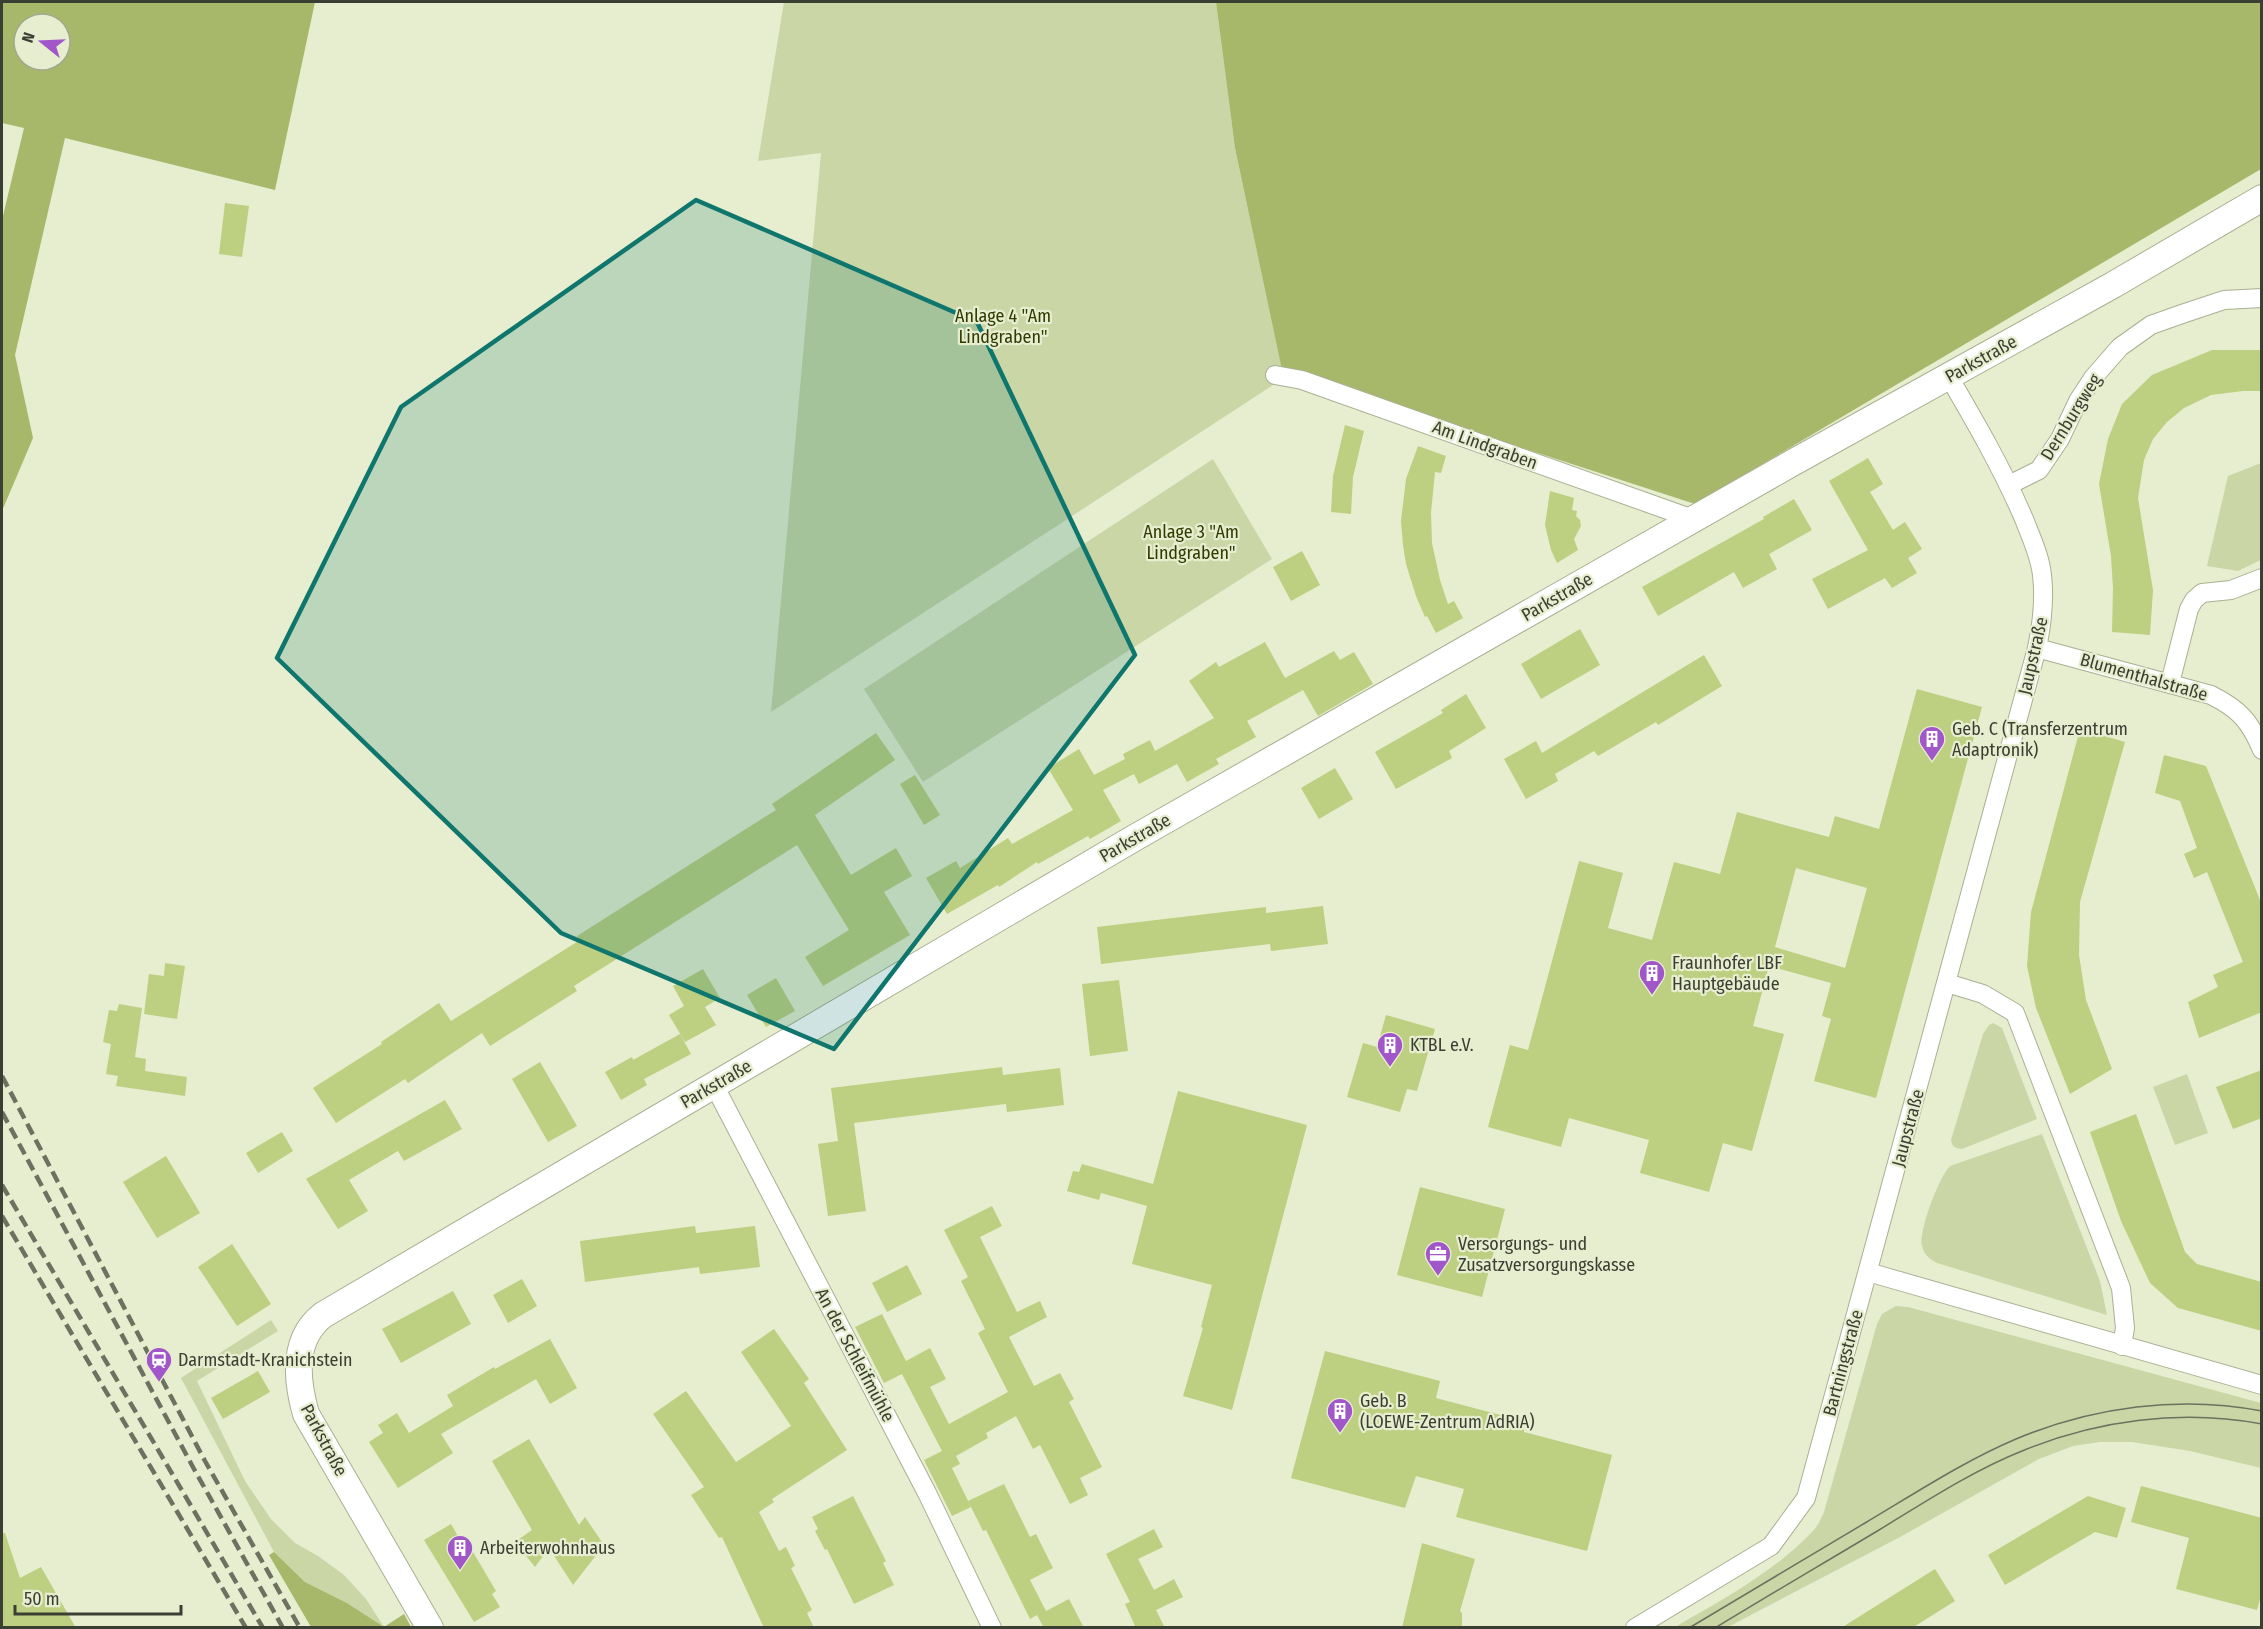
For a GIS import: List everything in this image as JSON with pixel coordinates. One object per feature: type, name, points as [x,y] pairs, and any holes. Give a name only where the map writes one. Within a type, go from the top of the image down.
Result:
[{"type":"street","name":"Parkstraße","points":[[430,1628],[306,1414],[299,1378],[299,1360],[306,1334],[314,1322],[1136,837],[2262,198]]},
{"type":"street","name":"Dernburgweg","points":[[2009,485],[2038,470],[2060,439],[2078,401],[2093,378],[2120,347],[2151,325],[2224,300],[2262,298]]},
{"type":"street","name":"Am Lindgraben","points":[[1275,375],[1302,380],[1693,519]]},
{"type":"street","name":"Jaupstraße","points":[[1868,1272],[2037,648],[2043,613],[2042,573],[2032,539],[2009,485],[1949,377]]},
{"type":"street","points":[[2170,683],[2189,609],[2194,600],[2202,593],[2231,590],[2262,578]]},
{"type":"street","name":"Blumenthalstraße","points":[[2037,648],[2170,683],[2227,702],[2249,723],[2262,750]]},
{"type":"street","points":[[1947,983],[1983,994],[2015,1013],[2121,1288],[2125,1328],[2121,1346]]},
{"type":"street","name":"An der Schleifmühle","points":[[714,1085],[927,1493],[992,1628]]},
{"type":"street","points":[[1868,1272],[2262,1385]]},
{"type":"street","name":"Bartningstraße","points":[[1635,1628],[1771,1546],[1806,1498],[1868,1272]]},
{"type":"highlighted area","points":[[696,200],[977,322],[1135,655],[834,1049],[561,933],[277,658],[401,407]]},
{"type":"green space","points":[[2,2],[315,2],[275,190],[65,138],[15,355],[33,438],[2,511],[2,220],[24,128],[2,123]]},
{"type":"green space","name":"Anlage 4 \"Am Lindgraben\"","points":[[784,2],[1216,2],[1235,148],[1284,378],[771,712],[821,153],[758,161]]},
{"type":"green space","points":[[1216,2],[2261,2],[2261,169],[1695,504],[1282,370],[1235,148]]},
{"type":"green space","name":"Anlage 3 \"Am Lindgraben\"","points":[[1213,459],[1272,559],[923,782],[864,689]]},
{"type":"green space","points":[[2261,463],[2261,560],[2238,571],[2207,566],[2228,476]]},
{"type":"green space","points":[[1993,1023],[2002,1028],[2037,1119],[1962,1149],[1957,1148],[1953,1146],[1951,1140],[1983,1034]]},
{"type":"green space","points":[[2187,1074],[2208,1133],[2175,1145],[2153,1087]]},
{"type":"green space","points":[[2042,1134],[2100,1281],[2107,1315],[1937,1263],[1923,1249],[1922,1239],[1926,1217],[1940,1181],[1950,1166]]},
{"type":"green space","points":[[1896,1306],[1908,1307],[2261,1403],[2261,1468],[2190,1451],[2132,1442],[2100,1442],[2073,1446],[2039,1459],[1900,1537],[1728,1627],[1675,1627],[1764,1573],[1816,1528],[1824,1512],[1877,1324],[1882,1314]]},
{"type":"green space","points":[[271,1320],[278,1331],[197,1381],[245,1481],[271,1519],[295,1543],[344,1575],[366,1599],[384,1627],[347,1603],[305,1582],[274,1552],[181,1378]]},
{"type":"green space","points":[[274,1552],[305,1582],[347,1603],[384,1627],[311,1627],[269,1555]]},
{"type":"green space","points":[[404,1614],[411,1627],[384,1627]]},
{"type":"building","points":[[225,203],[249,206],[242,257],[219,254]]},
{"type":"building","points":[[2212,350],[2262,350],[2262,391],[2211,395],[2184,408],[2167,422],[2153,439],[2144,460],[2138,498],[2153,590],[2150,635],[2112,632],[2111,556],[2099,484],[2108,439],[2122,404],[2152,375]]},
{"type":"building","points":[[1345,425],[1364,431],[1353,477],[1351,514],[1331,512],[1333,476]]},
{"type":"building","points":[[1418,446],[1446,456],[1441,473],[1435,472],[1431,513],[1432,543],[1448,604],[1454,601],[1463,618],[1436,633],[1427,616],[1425,617],[1416,596],[1403,545],[1401,521],[1406,479]]},
{"type":"building","points":[[1868,458],[1883,484],[1870,492],[1893,530],[1905,522],[1922,549],[1908,558],[1917,573],[1892,588],[1885,578],[1828,609],[1812,579],[1868,550],[1829,481]]},
{"type":"building","points":[[1550,491],[1574,498],[1572,510],[1577,511],[1576,516],[1581,526],[1574,539],[1578,550],[1557,563],[1551,550],[1545,525]]},
{"type":"building","points":[[1794,499],[1812,530],[1769,554],[1777,569],[1743,588],[1734,572],[1658,616],[1642,587],[1764,519],[1763,517]]},
{"type":"building","points":[[1302,551],[1320,585],[1291,601],[1273,567]]},
{"type":"building","points":[[1580,629],[1600,665],[1541,699],[1521,664]]},
{"type":"building","points":[[1265,642],[1285,678],[1334,651],[1340,660],[1354,652],[1373,684],[1318,716],[1303,690],[1247,721],[1256,737],[1216,759],[1219,764],[1187,782],[1177,764],[1139,784],[1134,774],[1103,790],[1121,821],[1090,839],[1088,836],[1038,864],[1037,862],[999,887],[998,885],[947,914],[926,878],[956,861],[960,868],[1008,838],[1012,844],[1073,810],[1048,768],[1079,749],[1094,775],[1125,759],[1123,754],[1150,740],[1155,751],[1214,718],[1189,681],[1216,662],[1219,667]]},
{"type":"building","points":[[1704,655],[1722,686],[1658,725],[1656,722],[1598,756],[1594,751],[1555,774],[1558,781],[1526,799],[1504,759],[1536,741],[1542,753]]},
{"type":"building","name":"Fraunhofer LBF Hauptgebäude","points":[[1917,689],[1982,707],[1876,1098],[1814,1081],[1831,1019],[1822,1016],[1831,983],[1769,966],[1753,1026],[1784,1034],[1752,1151],[1723,1143],[1709,1192],[1640,1173],[1649,1140],[1569,1118],[1561,1147],[1488,1127],[1510,1045],[1528,1050],[1579,861],[1623,873],[1608,928],[1652,940],[1674,862],[1720,874],[1737,812],[1829,837],[1835,816],[1879,829]],"holes":[[[1796,868],[1867,888],[1845,968],[1775,947]]]},
{"type":"building","points":[[1466,694],[1486,728],[1449,751],[1452,758],[1396,789],[1375,752],[1443,713],[1441,710]]},
{"type":"building","points":[[2080,729],[2125,742],[2080,902],[2079,955],[2086,1000],[2112,1069],[2070,1094],[2036,1008],[2027,966],[2031,912]]},
{"type":"building","points":[[876,733],[895,760],[815,815],[851,875],[896,848],[912,876],[884,892],[910,935],[823,986],[805,957],[849,930],[797,845],[574,986],[577,991],[490,1046],[482,1033],[408,1083],[405,1079],[336,1123],[313,1088],[382,1044],[381,1042],[439,1003],[451,1021],[580,940],[577,936],[776,810],[772,804]]},
{"type":"building","points":[[2164,755],[2206,766],[2262,905],[2262,1012],[2199,1038],[2188,1002],[2218,987],[2213,975],[2243,962],[2207,872],[2194,878],[2184,854],[2197,848],[2180,801],[2155,793]]},
{"type":"building","points":[[1335,768],[1353,799],[1319,819],[1301,788]]},
{"type":"building","points":[[915,775],[940,815],[924,825],[900,784]]},
{"type":"building","points":[[1323,906],[1328,944],[1271,951],[1270,944],[1101,964],[1097,927],[1266,907],[1266,913]]},
{"type":"building","points":[[165,963],[185,966],[177,1019],[144,1014],[149,974],[164,976]]},
{"type":"building","points":[[703,969],[720,998],[705,1007],[716,1025],[685,1042],[669,1015],[684,1006],[673,986]]},
{"type":"building","points":[[776,978],[795,1011],[766,1027],[747,995]]},
{"type":"building","points":[[1119,980],[1128,1051],[1090,1056],[1082,984]]},
{"type":"building","points":[[119,1004],[142,1008],[135,1057],[146,1059],[145,1071],[187,1077],[185,1096],[116,1086],[118,1076],[106,1074],[111,1044],[103,1042],[109,1010],[117,1011]]},
{"type":"building","name":"KTBL e.V.","points":[[1386,1015],[1435,1029],[1417,1091],[1407,1089],[1400,1112],[1347,1097],[1363,1043],[1377,1047]]},
{"type":"building","points":[[680,1034],[691,1054],[644,1079],[647,1085],[621,1100],[605,1072],[632,1057],[633,1060]]},
{"type":"building","points":[[540,1062],[577,1126],[548,1142],[512,1079]]},
{"type":"building","points":[[1002,1067],[1003,1075],[1060,1068],[1064,1105],[1007,1112],[1006,1104],[854,1123],[866,1211],[828,1216],[818,1144],[838,1141],[831,1088]]},
{"type":"building","points":[[2262,1070],[2262,1118],[2233,1129],[2216,1087]]},
{"type":"building","points":[[1178,1091],[1307,1125],[1232,1410],[1183,1396],[1203,1328],[1201,1327],[1212,1285],[1132,1264],[1147,1206],[1101,1193],[1099,1200],[1067,1191],[1073,1171],[1079,1172],[1082,1164],[1153,1184]]},
{"type":"building","points":[[445,1100],[462,1129],[404,1161],[398,1151],[349,1180],[368,1211],[338,1229],[306,1179]]},
{"type":"building","points":[[2136,1114],[2185,1252],[2197,1264],[2262,1282],[2262,1331],[2178,1308],[2150,1283],[2121,1221],[2090,1132]]},
{"type":"building","points":[[282,1132],[293,1151],[258,1173],[246,1153]]},
{"type":"building","points":[[166,1156],[200,1213],[157,1238],[123,1182]]},
{"type":"building","points":[[1420,1187],[1505,1209],[1482,1297],[1397,1275]]},
{"type":"building","points":[[992,1206],[1002,1226],[980,1237],[1017,1312],[1040,1301],[1047,1317],[1009,1337],[1034,1386],[1060,1373],[1074,1399],[1069,1402],[1102,1467],[1080,1478],[1088,1495],[1070,1504],[1040,1445],[1033,1449],[1016,1416],[986,1433],[988,1438],[956,1456],[960,1464],[952,1468],[971,1507],[952,1516],[924,1460],[942,1451],[902,1374],[884,1383],[855,1327],[882,1314],[906,1361],[930,1348],[946,1379],[930,1387],[949,1424],[1008,1392],[978,1333],[985,1329],[961,1281],[968,1277],[944,1230]]},
{"type":"building","points":[[695,1226],[696,1233],[755,1226],[760,1267],[700,1274],[699,1267],[585,1282],[580,1241]]},
{"type":"building","points":[[232,1244],[271,1304],[237,1326],[198,1267]]},
{"type":"building","points":[[907,1265],[922,1294],[887,1312],[872,1283]]},
{"type":"building","points":[[522,1279],[537,1306],[508,1323],[493,1295]]},
{"type":"building","points":[[453,1291],[471,1324],[401,1363],[382,1329]]},
{"type":"building","points":[[774,1329],[809,1379],[804,1383],[847,1450],[772,1499],[774,1502],[759,1512],[779,1551],[786,1547],[795,1566],[791,1568],[812,1610],[807,1613],[814,1628],[764,1628],[722,1537],[719,1538],[691,1495],[704,1487],[653,1414],[686,1391],[736,1462],[791,1426],[741,1352]]},
{"type":"building","points":[[550,1339],[577,1388],[550,1404],[536,1379],[441,1434],[453,1453],[398,1488],[369,1442],[383,1433],[378,1425],[397,1413],[409,1433],[453,1406],[447,1395],[494,1367],[495,1369]]},
{"type":"building","points":[[1325,1351],[1440,1381],[1436,1398],[1523,1421],[1524,1432],[1612,1455],[1587,1551],[1456,1517],[1464,1489],[1416,1476],[1405,1508],[1291,1478]]},
{"type":"building","points":[[258,1371],[270,1392],[223,1419],[211,1398]]},
{"type":"building","points":[[529,1439],[579,1525],[585,1517],[604,1545],[573,1585],[549,1548],[535,1567],[515,1542],[532,1530],[492,1461]]},
{"type":"building","points":[[1004,1484],[1030,1537],[1036,1534],[1053,1568],[1030,1580],[1046,1611],[1069,1599],[1084,1628],[1044,1628],[1037,1615],[1030,1619],[986,1530],[983,1531],[968,1501]]},
{"type":"building","points":[[2141,1486],[2262,1518],[2262,1592],[2257,1610],[2176,1589],[2189,1538],[2131,1522]]},
{"type":"building","points":[[853,1496],[886,1561],[883,1563],[894,1585],[854,1604],[827,1549],[825,1550],[815,1531],[818,1529],[812,1517]]},
{"type":"building","points":[[2088,1496],[2126,1508],[2117,1538],[2095,1532],[2005,1585],[1988,1555]]},
{"type":"building","name":"Arbeiterwohnhaus","points":[[451,1524],[459,1538],[463,1535],[496,1591],[492,1594],[500,1607],[474,1622],[424,1540]]},
{"type":"building","points":[[1154,1529],[1163,1547],[1138,1559],[1154,1590],[1174,1579],[1183,1597],[1156,1610],[1165,1628],[1136,1628],[1125,1604],[1130,1602],[1106,1554]]},
{"type":"building","points":[[2,1533],[5,1533],[20,1578],[41,1567],[76,1628],[2,1628]]},
{"type":"building","points":[[1422,1543],[1475,1559],[1460,1611],[1462,1628],[1402,1628]]},
{"type":"building","points":[[1935,1569],[1955,1601],[1912,1628],[1841,1628]]},
{"type":"tram line","points":[[1689,1628],[1958,1468],[2016,1439],[2045,1428],[2106,1412],[2168,1404],[2231,1406],[2262,1411]]},
{"type":"tram line","points":[[1715,1628],[1967,1477],[2003,1459],[2051,1440],[2140,1420],[2201,1418],[2262,1424]]},
{"type":"railway","points":[[2,1076],[205,1461],[300,1628]]},
{"type":"railway","points":[[2,1112],[194,1469],[283,1628]]},
{"type":"railway","points":[[2,1185],[263,1628]]},
{"type":"railway","points":[[2,1216],[246,1628]]},
{"type":"place","name":"Geb. C (Transferzentrum Adaptronik)","points":[[1932,762]]},
{"type":"place","name":"Fraunhofer LBF Hauptgebäude","points":[[1652,996]]},
{"type":"place","name":"KTBL e.V.","points":[[1390,1068]]},
{"type":"place","name":"Versorgungs- und Zusatzversorgungskasse","points":[[1438,1277]]},
{"type":"place","name":"Darmstadt-Kranichstein","points":[[159,1383]]},
{"type":"place","name":"Geb. B (LOEWE-Zentrum AdRIA)","points":[[1340,1434]]},
{"type":"place","name":"Arbeiterwohnhaus","points":[[460,1571]]}]
